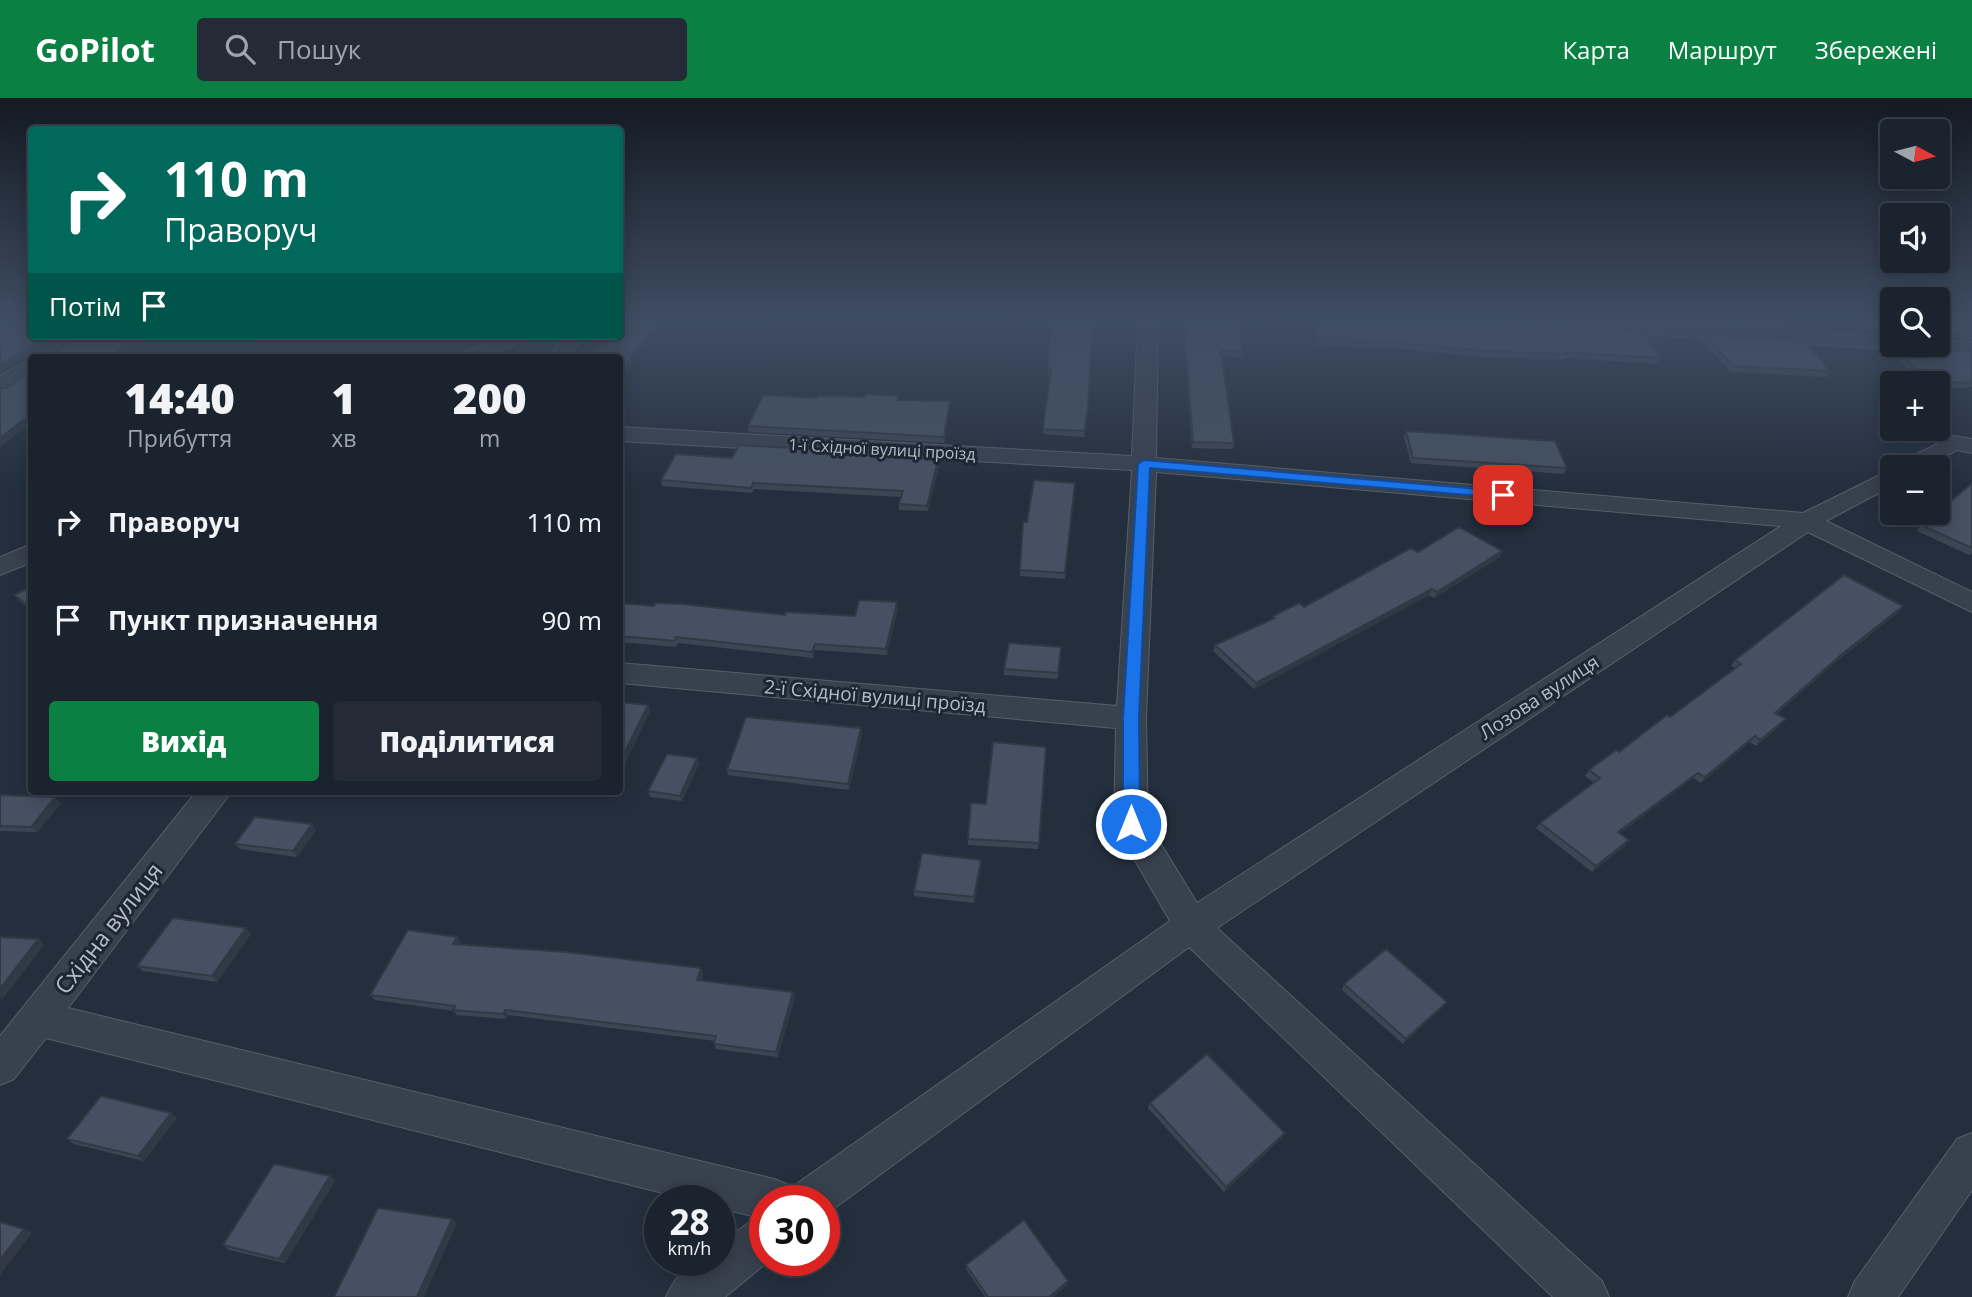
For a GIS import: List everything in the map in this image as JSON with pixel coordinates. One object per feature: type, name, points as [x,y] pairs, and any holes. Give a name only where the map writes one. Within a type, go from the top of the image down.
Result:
[{"type":"street","points":[[0,386],[15,376]]},
{"type":"street","points":[[1146,376],[1131,718],[1131,824],[1191,926],[1586,1297]]},
{"type":"street","name":"1-ї Східної вулиці проїзд","points":[[623,434],[1144,464],[1807,521]]},
{"type":"street","points":[[1931,455],[1954,443],[1972,446]]},
{"type":"street","name":"Лозова вулиця","points":[[831,1185],[1191,926],[1807,521],[1880,482]]},
{"type":"street","points":[[1807,521],[1972,603]]},
{"type":"street","points":[[0,567],[28,554]]},
{"type":"street","name":"2-ї Східної вулиці проїзд","points":[[623,673],[1131,718]]},
{"type":"street","name":"Східна вулиця","points":[[0,1066],[213,795]]},
{"type":"street","points":[[37,1018],[749,1194]]},
{"type":"street","points":[[1871,1297],[1972,1154]]},
{"type":"street","points":[[689,1297],[749,1249]]},
{"type":"building","points":[[23,376],[28,376],[28,416],[0,438],[0,388],[6,388]]},
{"type":"building","points":[[1050,376],[1090,376],[1084,431],[1043,429]]},
{"type":"building","points":[[1188,376],[1225,376],[1234,443],[1193,442]]},
{"type":"building","points":[[1950,376],[1972,376],[1972,381],[1968,381],[1970,383],[1950,382]]},
{"type":"building","points":[[865,394],[899,396],[898,400],[950,401],[944,437],[748,426],[763,395],[817,398],[864,397]]},
{"type":"building","points":[[1406,431],[1555,441],[1567,468],[1413,458]]},
{"type":"building","points":[[739,445],[939,456],[927,506],[899,504],[903,491],[753,483],[751,488],[661,480],[676,454],[732,458]]},
{"type":"building","points":[[1034,480],[1075,483],[1065,573],[1020,570],[1023,522],[1027,522]]},
{"type":"building","points":[[1972,483],[1972,548],[1921,525],[1950,525],[1950,502]]},
{"type":"building","points":[[1459,527],[1502,551],[1437,592],[1432,589],[1256,683],[1215,645],[1275,618],[1273,616],[1299,603],[1304,607],[1411,548],[1418,552]]},
{"type":"building","points":[[1844,575],[1903,606],[1841,655],[1775,713],[1786,719],[1760,740],[1755,736],[1705,777],[1698,773],[1618,832],[1629,840],[1596,866],[1540,823],[1600,778],[1589,770],[1616,750],[1619,752],[1667,715],[1670,717],[1741,664],[1735,660]]},
{"type":"building","points":[[28,588],[28,606],[14,595]]},
{"type":"building","points":[[859,600],[897,602],[886,649],[815,644],[812,652],[676,637],[675,641],[623,636],[623,603],[654,606],[655,603],[682,604],[785,615],[786,612],[855,616]]},
{"type":"building","points":[[1009,643],[1061,647],[1058,673],[1004,669]]},
{"type":"building","points":[[623,702],[648,705],[623,756]]},
{"type":"building","points":[[746,717],[861,728],[848,784],[727,770]]},
{"type":"building","points":[[993,742],[1046,747],[1039,843],[968,839],[971,803],[986,804]]},
{"type":"building","points":[[667,754],[697,758],[680,796],[648,791]]},
{"type":"building","points":[[0,795],[55,797],[31,827],[0,826]]},
{"type":"building","points":[[255,817],[312,824],[293,851],[235,844]]},
{"type":"building","points":[[922,853],[981,860],[974,897],[914,891]]},
{"type":"building","points":[[173,918],[246,928],[212,976],[137,966]]},
{"type":"building","points":[[408,930],[457,937],[453,944],[566,952],[701,968],[697,980],[793,992],[776,1052],[714,1044],[716,1036],[505,1010],[503,1014],[453,1010],[455,1006],[370,995]]},
{"type":"building","points":[[0,937],[38,939],[0,989]]},
{"type":"building","points":[[1386,949],[1447,1002],[1406,1039],[1344,984]]},
{"type":"building","points":[[1207,1054],[1285,1133],[1226,1187],[1150,1103]]},
{"type":"building","points":[[101,1096],[171,1113],[138,1156],[67,1139]]},
{"type":"building","points":[[274,1164],[330,1176],[279,1259],[223,1245]]},
{"type":"building","points":[[378,1208],[452,1219],[417,1297],[334,1297]]},
{"type":"building","points":[[1024,1220],[1068,1281],[1049,1297],[988,1297],[966,1265]]},
{"type":"building","points":[[0,1222],[24,1229],[0,1260]]},
{"type":"route","points":[[1131,824],[1131,718],[1144,464],[1503,495]]}]
